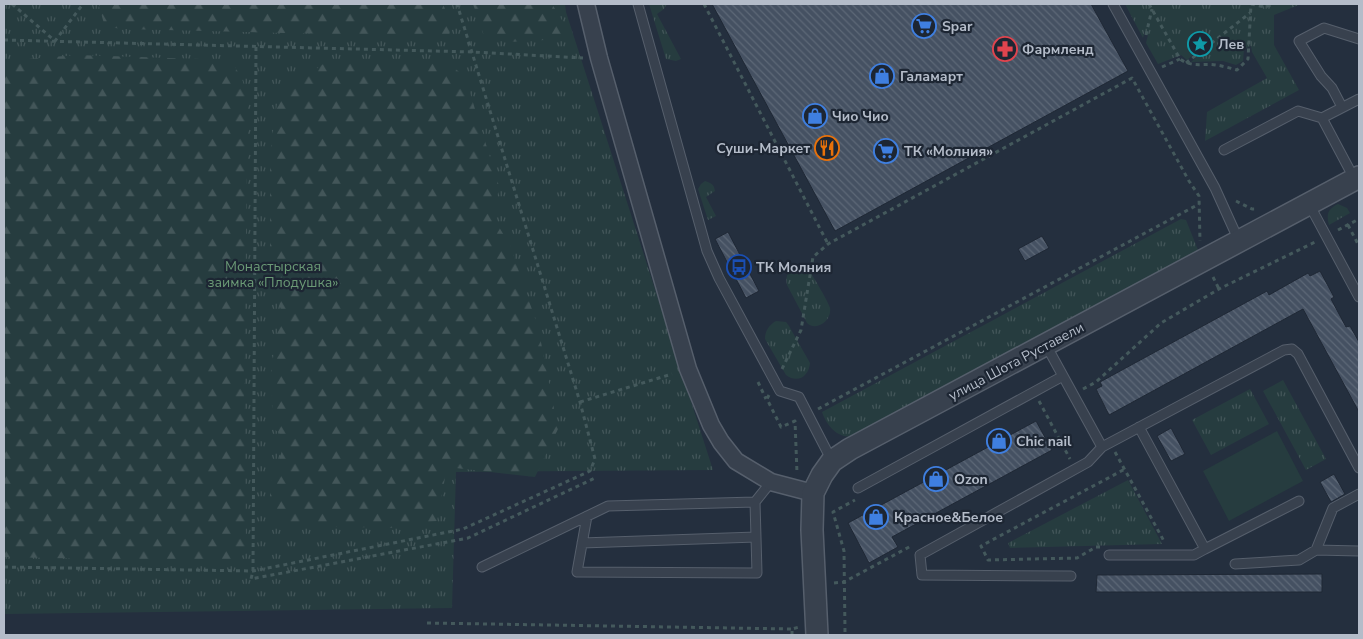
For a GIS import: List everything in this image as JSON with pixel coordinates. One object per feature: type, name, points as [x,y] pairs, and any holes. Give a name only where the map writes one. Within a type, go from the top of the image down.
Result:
[{"type":"street","points":[[586,4],[599,58],[688,369],[711,425],[736,461],[771,482],[805,491]]},
{"type":"street","name":"улица Шота Руставели","points":[[809,630],[812,522],[805,491],[822,475],[832,461],[850,449],[1357,179]]},
{"type":"lane","points":[[638,4],[707,251],[780,391],[799,397],[832,461]]},
{"type":"lane","points":[[1113,4],[1215,188],[1240,241]]},
{"type":"lane","points":[[1342,107],[1332,88],[1321,76],[1300,41],[1324,28],[1359,38]]},
{"type":"lane","points":[[1322,118],[1359,99]]},
{"type":"lane","points":[[1224,150],[1298,111],[1322,118],[1357,179]]},
{"type":"lane","points":[[1309,204],[1359,297]]},
{"type":"lane","points":[[1046,345],[1074,395],[1106,445]]},
{"type":"lane","points":[[1071,576],[922,575],[920,555],[1088,462],[1106,445],[1284,350],[1292,349],[1298,354],[1359,468]]},
{"type":"lane","points":[[858,488],[1063,376]]},
{"type":"lane","points":[[1139,428],[1205,549]]},
{"type":"lane","points":[[587,516],[577,572],[757,573],[755,502],[771,482]]},
{"type":"lane","points":[[1316,550],[1333,508],[1359,494]]},
{"type":"lane","points":[[1107,551],[1194,555],[1299,501]]},
{"type":"lane","points":[[482,567],[608,506],[755,502]]},
{"type":"lane","points":[[582,543],[756,537]]},
{"type":"lane","points":[[1235,564],[1299,560],[1316,550],[1359,551]]},
{"type":"path","points":[[12,4],[55,42]]},
{"type":"path","points":[[55,42],[83,4]]},
{"type":"path","points":[[4,568],[253,571],[463,530],[590,471],[595,459],[580,402],[457,4]]},
{"type":"path","points":[[704,4],[828,244]]},
{"type":"path","points":[[1149,4],[1180,59],[1186,63],[1199,66],[1216,64],[1237,70],[1248,59],[1251,4],[1265,7],[1273,4]]},
{"type":"path","points":[[1141,53],[1152,9]]},
{"type":"path","points":[[1186,63],[1250,13]]},
{"type":"path","points":[[4,40],[473,52],[599,58]]},
{"type":"path","points":[[256,47],[253,571],[251,579],[468,538],[595,478]]},
{"type":"path","points":[[1199,204],[795,421],[781,427],[767,399],[801,330],[813,258],[828,244],[1132,78],[1199,196],[1200,249],[1220,290]]},
{"type":"path","points":[[1199,196],[1215,188]]},
{"type":"path","points":[[1235,200],[1252,209],[1259,209]]},
{"type":"path","points":[[1074,395],[1096,382],[1161,323],[1220,290],[1359,219]]},
{"type":"path","points":[[1348,225],[1359,246]]},
{"type":"path","points":[[580,402],[688,369]]},
{"type":"path","points":[[1046,396],[1038,400],[1070,460]]},
{"type":"path","points":[[795,421],[805,491]]},
{"type":"path","points":[[1106,445],[1125,469],[1166,546],[1157,546]]},
{"type":"path","points":[[1107,551],[1096,547],[1077,558],[988,560],[981,546],[1125,469]]},
{"type":"path","points":[[845,632],[844,551],[833,512],[859,498]]},
{"type":"path","points":[[426,624],[809,630]]},
{"type":"path","points":[[792,629],[792,635]]},
{"type":"green space","name":"Монастырская заимка «Плодушка»","points":[[4,4],[565,4],[713,470],[456,472],[452,608],[4,614]]},
{"type":"green space","points":[[102,4],[443,4],[451,24],[449,37],[125,29],[105,27],[99,6]]},
{"type":"green space","points":[[473,4],[552,4],[565,25],[563,39],[508,42],[484,36]]},
{"type":"green space","points":[[649,4],[667,4],[657,14],[681,59],[676,61],[666,59]]},
{"type":"green space","points":[[1125,4],[1301,4],[1274,15],[1274,45],[1299,90],[1205,141],[1207,112],[1267,78],[1252,52],[1251,46],[1244,49],[1243,61],[1236,65],[1223,61],[1191,62],[1201,53],[1195,53],[1187,60],[1181,55],[1158,64],[1146,43],[1148,35],[1145,31],[1143,38]]},
{"type":"green space","points":[[77,55],[231,60],[242,79],[248,97],[244,375],[246,553],[233,562],[4,557],[4,61]]},
{"type":"green space","points":[[330,59],[444,59],[465,77],[499,186],[494,219],[510,245],[538,327],[558,429],[535,477],[447,467],[437,521],[390,528],[281,525],[270,513],[270,486],[286,439],[273,428],[271,370],[281,310],[270,275],[270,153],[278,97]]},
{"type":"green space","points":[[705,181],[712,184],[715,191],[706,197],[716,216],[708,220],[698,189]]},
{"type":"green space","points":[[1338,204],[1347,208],[1350,213],[1329,225],[1329,212]]},
{"type":"green space","points":[[1181,219],[1186,220],[1198,250],[852,436],[837,433],[826,421],[822,412]]},
{"type":"green space","points":[[795,267],[803,268],[810,272],[829,305],[829,317],[819,325],[815,326],[807,323],[787,285],[786,279],[788,274]]},
{"type":"green space","points":[[776,321],[786,322],[810,363],[808,372],[799,379],[790,378],[786,375],[765,339],[768,328]]},
{"type":"green space","points":[[1283,380],[1326,459],[1306,470],[1263,391]]},
{"type":"green space","points":[[1250,389],[1269,424],[1211,455],[1192,420]]},
{"type":"green space","points":[[1277,431],[1303,481],[1229,521],[1203,471]]},
{"type":"green space","points":[[1128,480],[1162,544],[1010,548],[1008,543]]},
{"type":"building","name":"ТК «Молния»","points":[[712,4],[1091,4],[1128,71],[835,231]]},
{"type":"building","points":[[728,232],[759,291],[746,298],[715,239]]},
{"type":"building","points":[[1042,236],[1049,248],[1025,261],[1018,249]]},
{"type":"building","points":[[1320,271],[1334,297],[1331,299],[1346,327],[1350,326],[1359,342],[1359,412],[1303,309],[1109,415],[1096,389],[1102,386],[1100,382],[1267,291],[1269,295],[1308,273],[1310,276]]},
{"type":"building","points":[[1036,421],[1052,450],[892,537],[898,547],[869,563],[848,523]]},
{"type":"building","points":[[1171,428],[1185,454],[1171,461],[1157,436]]},
{"type":"building","points":[[1334,474],[1345,494],[1331,502],[1320,482]]},
{"type":"building","points":[[1322,574],[1322,592],[1096,592],[1097,575]]},
{"type":"place","name":"Spar","points":[[924,26]]},
{"type":"place","name":"Лев","points":[[1200,44]]},
{"type":"place","name":"Фармленд","points":[[1005,49]]},
{"type":"place","name":"Галамарт","points":[[882,76]]},
{"type":"place","name":"Чио Чио","points":[[815,116]]},
{"type":"place","name":"Суши-Маркет","points":[[827,148]]},
{"type":"place","name":"ТК «Молния»","points":[[886,151]]},
{"type":"place","name":"ТК Молния","points":[[739,267]]},
{"type":"place","name":"Chic nail","points":[[999,441]]},
{"type":"place","name":"Ozon","points":[[936,479]]},
{"type":"place","name":"Красное&Белое","points":[[876,517]]}]
